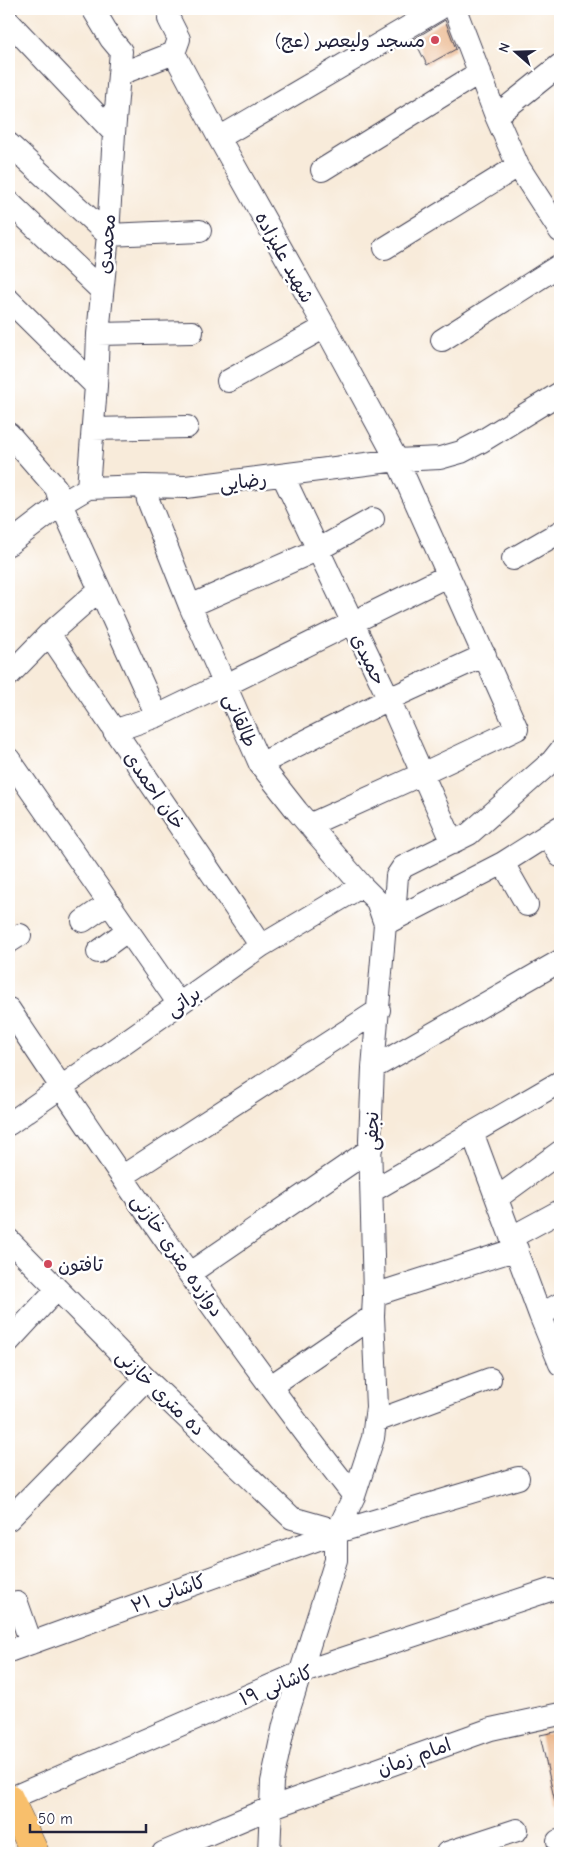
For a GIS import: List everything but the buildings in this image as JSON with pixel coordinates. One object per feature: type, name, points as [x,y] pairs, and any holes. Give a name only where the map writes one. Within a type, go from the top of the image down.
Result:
[{"type":"main road","points":[[9,1798],[36,1853]]},
{"type":"street","name":"محمدی","points":[[88,488],[98,334],[108,235],[121,51],[111,39],[93,9]]},
{"type":"street","points":[[219,138],[439,9]]},
{"type":"street","points":[[455,9],[496,116],[518,166],[553,206],[560,231]]},
{"type":"street","points":[[120,74],[174,53],[179,39],[169,19]]},
{"type":"street","points":[[9,22],[114,134]]},
{"type":"street","name":"شهید علیزاده","points":[[174,53],[397,460],[447,576],[485,655],[517,729],[422,774]]},
{"type":"street","points":[[496,116],[560,65]]},
{"type":"street","points":[[322,170],[480,72]]},
{"type":"street","points":[[9,144],[108,235],[200,231]]},
{"type":"street","points":[[385,248],[518,166]]},
{"type":"street","points":[[9,202],[102,291]]},
{"type":"street","points":[[442,340],[560,265]]},
{"type":"street","points":[[9,300],[96,386]]},
{"type":"street","points":[[228,381],[325,327]]},
{"type":"street","points":[[98,334],[192,332]]},
{"type":"street","name":"رضایی","points":[[88,488],[186,487],[284,476],[397,460],[440,458],[461,452],[482,441],[560,393]]},
{"type":"street","points":[[93,429],[187,427]]},
{"type":"street","points":[[9,434],[56,488],[61,504],[99,590],[157,716]]},
{"type":"street","name":"حمیدی","points":[[284,476],[351,622],[389,699],[453,843]]},
{"type":"street","name":"طالقانی","points":[[145,486],[148,500],[190,606],[260,764],[275,786],[362,886],[378,901],[385,924]]},
{"type":"street","points":[[11,538],[88,488]]},
{"type":"street","points":[[190,606],[319,549],[373,519]]},
{"type":"street","points":[[513,559],[560,532]]},
{"type":"street","points":[[114,731],[157,716],[219,686],[226,685],[447,576]]},
{"type":"street","points":[[9,675],[49,634],[99,590]]},
{"type":"street","name":"خان احمدی","points":[[49,634],[261,946]]},
{"type":"street","points":[[260,764],[389,699],[485,655]]},
{"type":"street","points":[[385,924],[394,903],[397,876],[403,867],[469,834],[552,761],[560,751]]},
{"type":"street","points":[[9,758],[179,1004]]},
{"type":"street","points":[[309,825],[422,774]]},
{"type":"street","points":[[385,924],[503,863],[554,831],[560,856]]},
{"type":"street","points":[[503,863],[527,905]]},
{"type":"street","name":"براتی","points":[[9,1124],[261,946],[362,886]]},
{"type":"street","points":[[83,921],[109,903]]},
{"type":"street","name":"نجفی","points":[[332,1532],[354,1496],[373,1438],[376,1420],[370,1149],[373,1068],[385,924]]},
{"type":"street","points":[[98,952],[128,930]]},
{"type":"street","points":[[373,1068],[560,961]]},
{"type":"street","name":"دوازده متری خازنی","points":[[9,1009],[190,1273],[271,1386],[354,1496]]},
{"type":"street","points":[[122,1176],[379,1010]]},
{"type":"street","points":[[372,1191],[560,1082]]},
{"type":"street","points":[[472,1132],[560,1364]]},
{"type":"street","points":[[190,1273],[370,1149]]},
{"type":"street","points":[[497,1198],[560,1152]]},
{"type":"street","points":[[271,1386],[374,1306],[514,1243],[560,1211]]},
{"type":"street","name":"ده متری خازنی","points":[[9,1240],[146,1379],[292,1518],[332,1532]]},
{"type":"street","points":[[9,1341],[57,1289]]},
{"type":"street","points":[[540,1315],[560,1304]]},
{"type":"street","points":[[9,1519],[146,1379]]},
{"type":"street","points":[[376,1420],[490,1379]]},
{"type":"street","name":"کاشانی ۲۱","points":[[9,1651],[332,1532],[518,1478]]},
{"type":"street","points":[[269,1853],[272,1782],[282,1735],[336,1560],[332,1532]]},
{"type":"street","name":"کاشانی ۱۹","points":[[9,1798],[300,1674],[550,1590]]},
{"type":"street","points":[[18,1603],[31,1643]]},
{"type":"street","name":"امام زمان","points":[[163,1853],[270,1808],[491,1728],[560,1714]]},
{"type":"street","points":[[447,1853],[517,1830]]},
{"type":"place","name":"مسجد ولیعصر (عج)","points":[[435,40]]},
{"type":"place","name":"تافتون","points":[[48,1264]]}]
